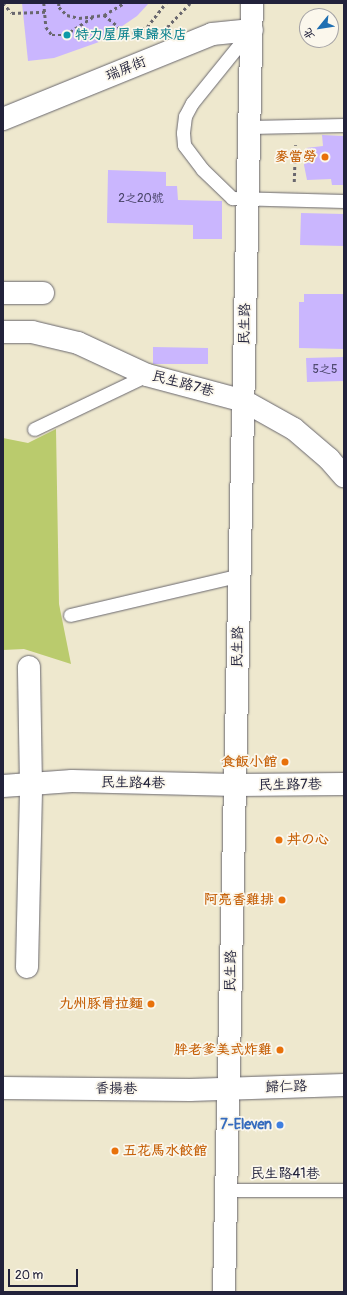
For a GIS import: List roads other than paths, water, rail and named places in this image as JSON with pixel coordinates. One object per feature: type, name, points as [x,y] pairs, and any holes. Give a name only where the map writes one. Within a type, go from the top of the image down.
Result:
[{"type":"street","name":"民生路","points":[[224,1292],[252,3]]},
{"type":"street","name":"瑞屏街","points":[[3,119],[212,34],[252,30]]},
{"type":"street","points":[[3,293],[43,293]]},
{"type":"street","name":"民生路7巷","points":[[3,332],[32,332],[78,343],[147,375],[244,401],[294,429],[329,459],[344,476]]},
{"type":"street","points":[[27,967],[31,786],[29,667]]},
{"type":"street","name":"民生路4巷","points":[[3,786],[31,786],[72,782],[235,785]]},
{"type":"street","name":"民生路7巷","points":[[235,785],[344,784]]},
{"type":"street","name":"歸仁路","points":[[228,1089],[344,1084]]},
{"type":"street","name":"香揚巷","points":[[3,1088],[228,1089]]},
{"type":"lane","points":[[252,30],[192,103],[185,116],[183,133],[184,145],[191,157],[216,184],[232,198],[294,198],[344,201]]},
{"type":"lane","points":[[250,127],[344,125]]},
{"type":"lane","points":[[34,429],[147,375]]},
{"type":"lane","points":[[70,615],[240,575]]},
{"type":"lane","name":"民生路41巷","points":[[226,1190],[344,1190]]},
{"type":"place","name":"特力屋屏東歸來店","points":[[67,35]]},
{"type":"place","name":"麥當勞","points":[[325,157]]},
{"type":"place","name":"食飯小館","points":[[285,762]]},
{"type":"place","name":"丼の心","points":[[279,840]]},
{"type":"place","name":"阿亮香雞排","points":[[282,900]]},
{"type":"place","name":"九州豚骨拉麵","points":[[151,1004]]},
{"type":"place","name":"胖老爹美式炸雞","points":[[280,1050]]},
{"type":"place","name":"7-Eleven","points":[[280,1125]]},
{"type":"place","name":"五花馬水餃館","points":[[115,1151]]}]
